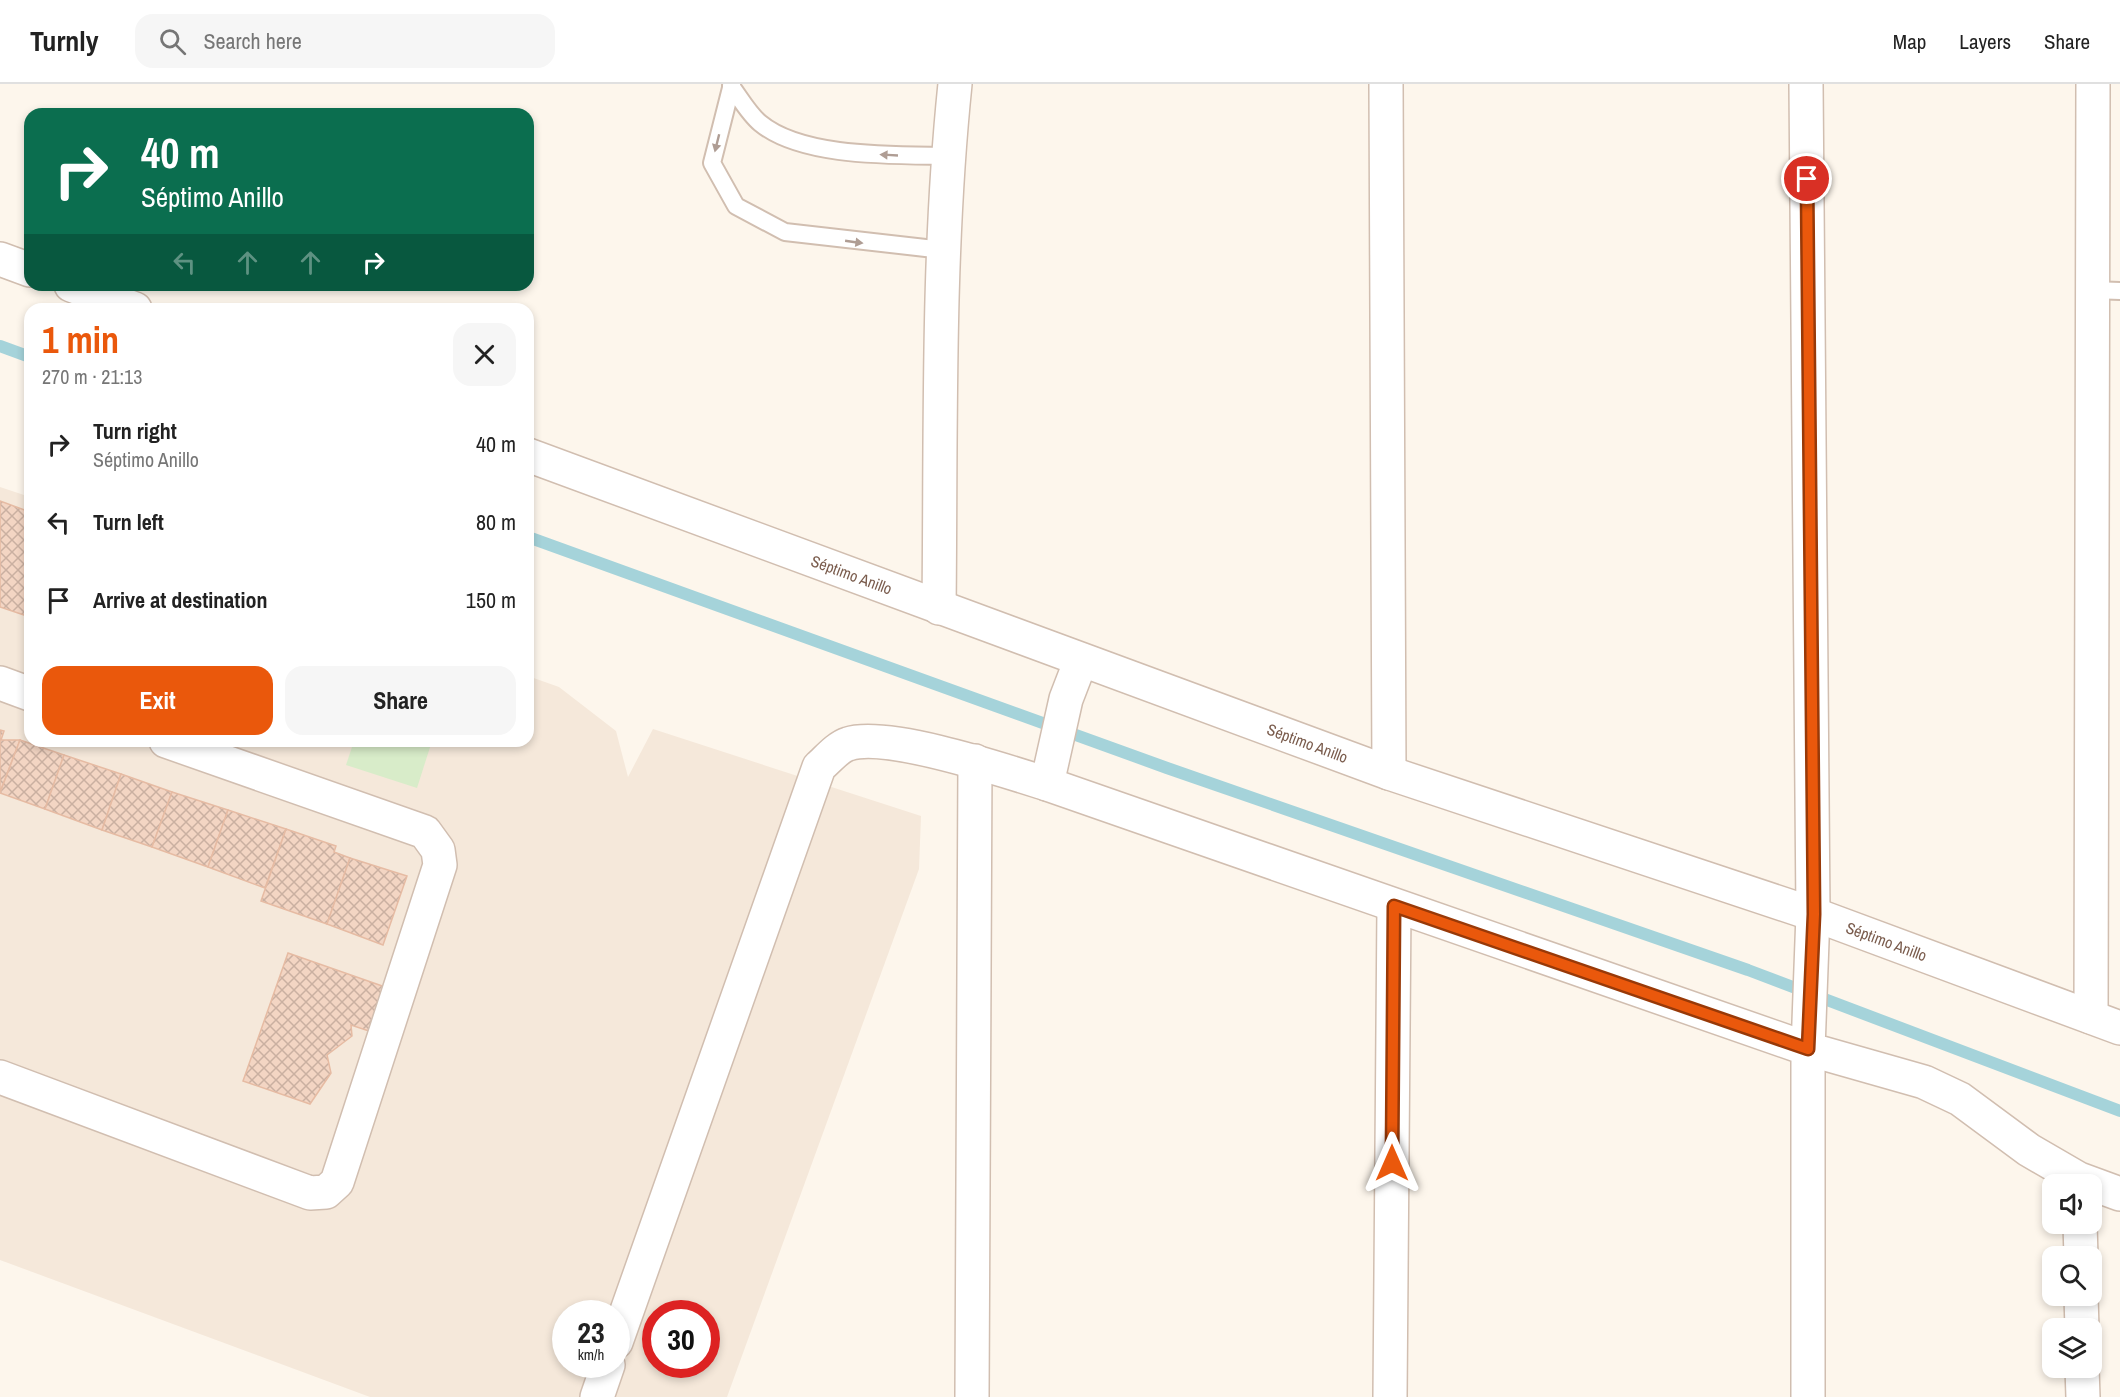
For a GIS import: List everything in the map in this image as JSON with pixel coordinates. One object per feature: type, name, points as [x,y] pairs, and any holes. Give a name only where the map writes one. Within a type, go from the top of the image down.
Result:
[{"type":"street","points":[[939,608],[943,250],[948,156],[956,84]]},
{"type":"street","points":[[1386,84],[1389,773]]},
{"type":"street","points":[[1806,84],[1814,914],[1808,1049],[1809,1397]]},
{"type":"street","points":[[2093,84],[2106,291],[2106,1023]]},
{"type":"street","points":[[0,259],[24,268]]},
{"type":"street","points":[[87,291],[119,303]]},
{"type":"street","name":"Séptimo Anillo","points":[[534,457],[1389,773],[1814,914],[2106,1023]]},
{"type":"street","points":[[1047,784],[1066,699],[1081,660]]},
{"type":"street","points":[[0,683],[24,691]]},
{"type":"street","points":[[630,1302],[819,766],[847,744],[877,741],[975,761],[1047,784],[1808,1049],[1924,1082],[1960,1099],[2068,1174]]},
{"type":"street","points":[[0,1077],[310,1193],[326,1192],[337,1182],[440,866],[438,850],[425,832],[183,747]]},
{"type":"street","points":[[972,1397],[975,761]]},
{"type":"street","points":[[1390,1397],[1394,906]]},
{"type":"street","points":[[2102,1189],[2120,1194]]},
{"type":"street","points":[[597,1397],[604,1378]]},
{"type":"street","points":[[2082,1378],[2083,1397]]},
{"type":"lane","points":[[732,85],[759,123],[797,144],[886,155],[948,156]]},
{"type":"lane","points":[[732,85],[712,163],[736,206],[785,232],[943,250]]},
{"type":"shaded area","points":[[0,487],[24,495],[24,747],[534,747],[534,678],[559,687],[616,731],[628,777],[653,729],[921,816],[919,869],[727,1397],[370,1397],[0,1260]]},
{"type":"green space","points":[[352,747],[430,747],[417,788],[346,765]]},
{"type":"building","points":[[0,501],[24,510],[24,615],[0,607]]},
{"type":"building","points":[[0,730],[4,731],[1,740],[20,740],[0,792]]},
{"type":"building","points":[[20,740],[24,741],[24,747],[41,747],[64,755],[45,809],[0,793]]},
{"type":"building","points":[[64,755],[121,774],[102,830],[45,809]]},
{"type":"building","points":[[121,774],[172,792],[152,847],[102,830]]},
{"type":"building","points":[[172,792],[228,810],[208,867],[152,847]]},
{"type":"building","points":[[228,810],[286,829],[265,888],[208,867]]},
{"type":"building","points":[[286,829],[336,846],[334,852],[350,858],[327,924],[261,901]]},
{"type":"building","points":[[350,858],[407,876],[383,945],[327,924]]},
{"type":"building","points":[[288,953],[388,988],[372,1032],[351,1025],[352,1036],[327,1055],[331,1073],[310,1104],[243,1081]]},
{"type":"waterway","points":[[0,346],[24,355]]},
{"type":"waterway","points":[[534,539],[1167,768],[1748,970],[2120,1111]]},
{"type":"route","points":[[1392,1163],[1394,906],[1808,1049],[1814,914],[1807,179]]}]
